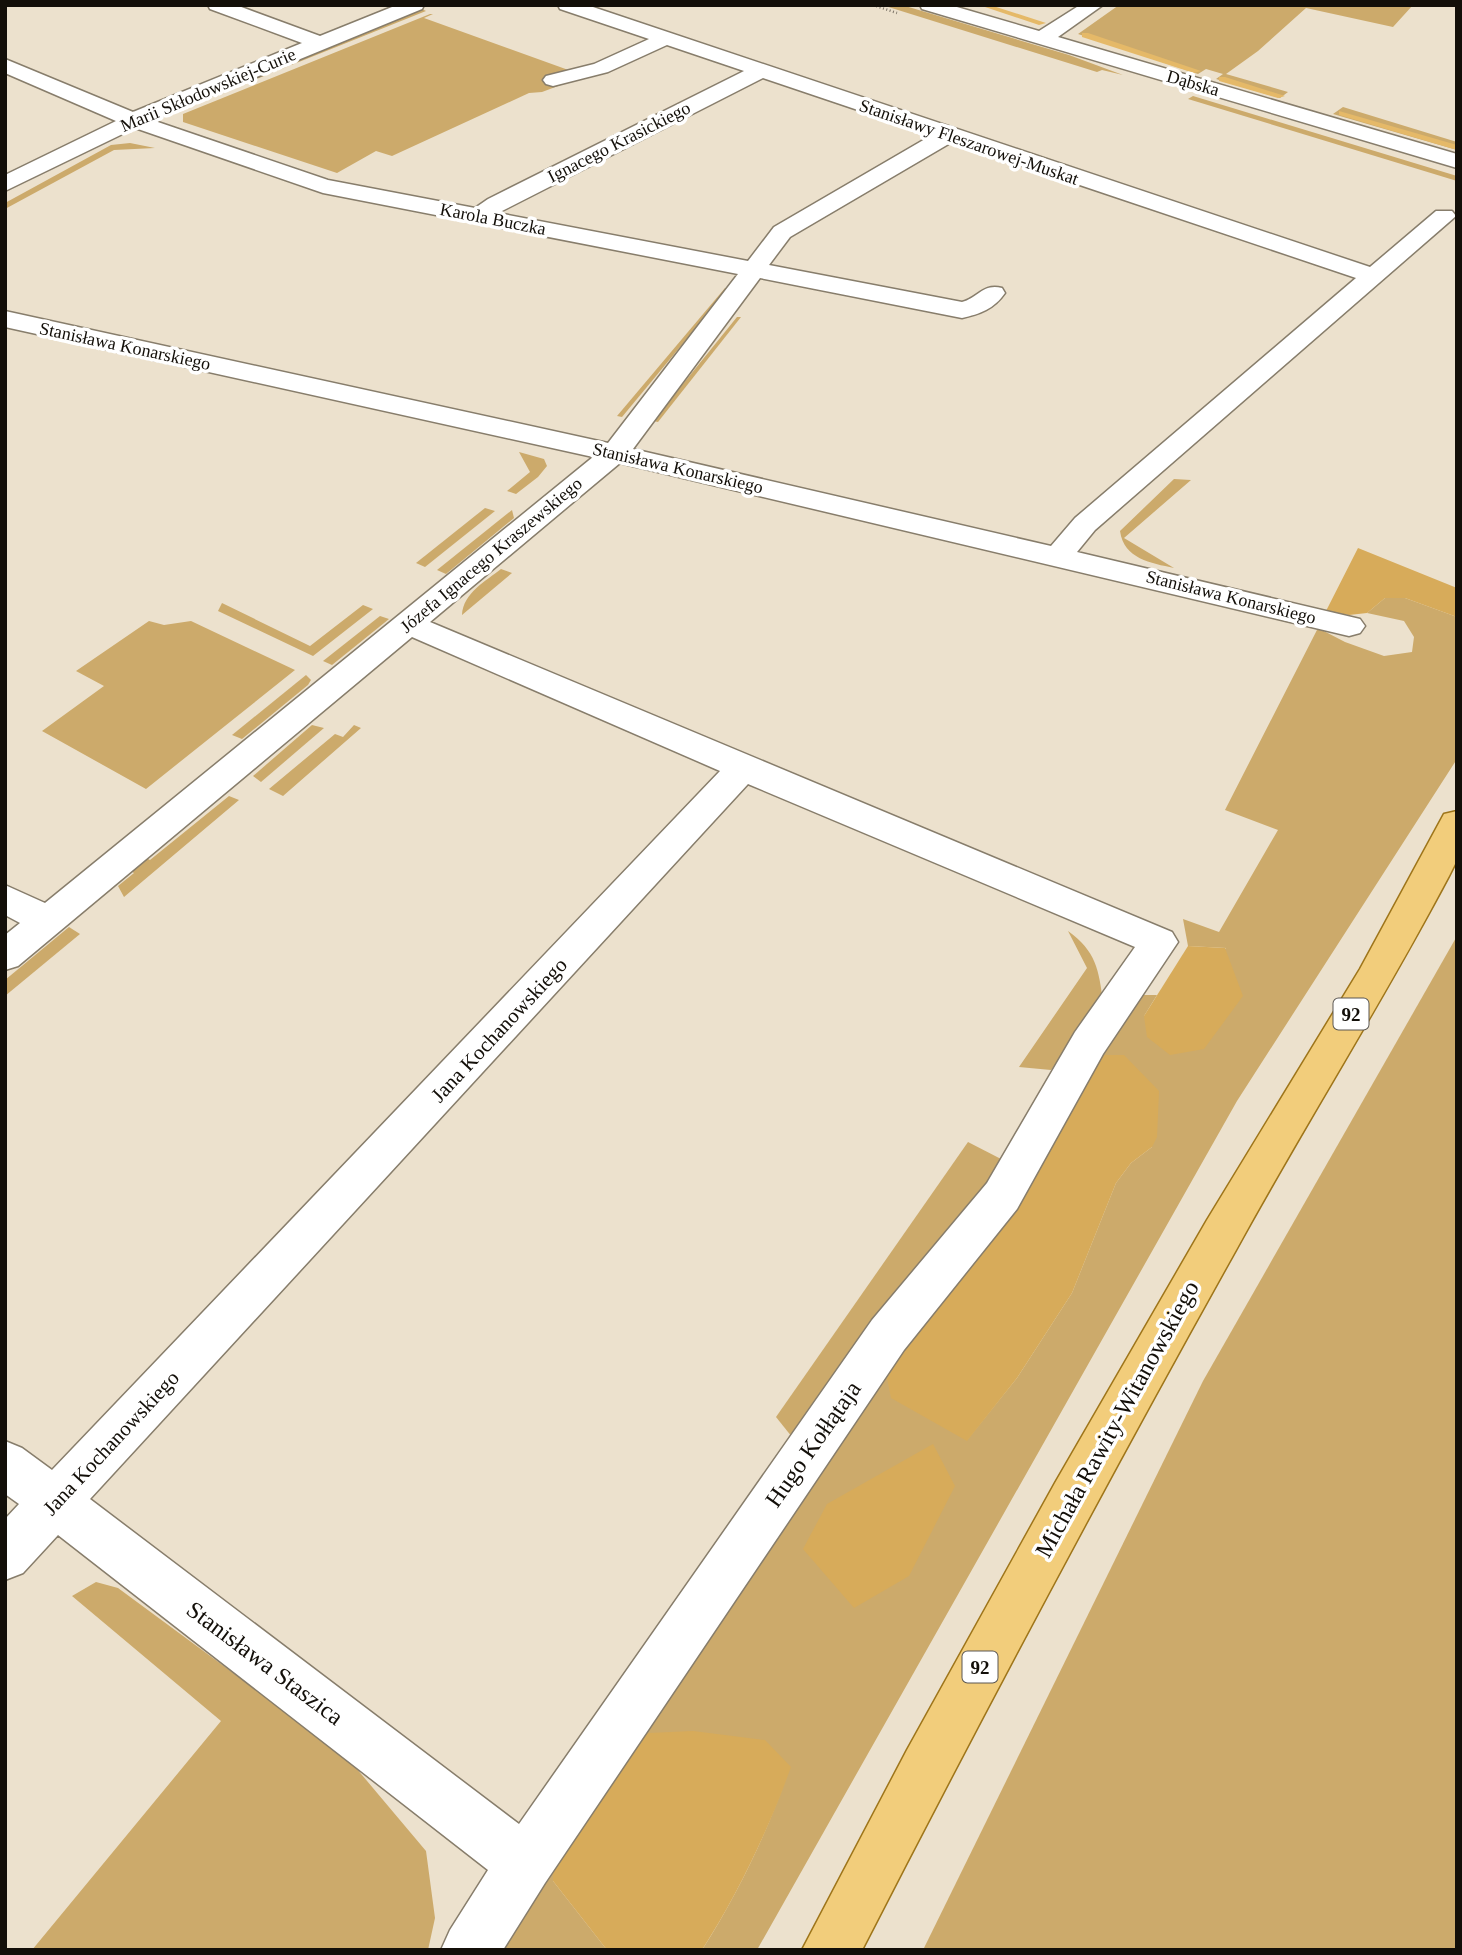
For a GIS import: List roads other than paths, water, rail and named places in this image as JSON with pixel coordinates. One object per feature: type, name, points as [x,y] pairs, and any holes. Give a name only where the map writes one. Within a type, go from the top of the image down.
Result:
[{"type":"main road","name":"Michała Rawity-Witanowskiego","points":[[831,1950],[935,1751],[1121,1411],[1281,1130],[1421,898],[1457,823]]},
{"type":"main road","name":"Michała Rawity-Witanowskiego","points":[[1421,898],[1457,854]]},
{"type":"street","points":[[217,5],[320,43]]},
{"type":"street","name":"Marii Skłodowskiej-Curie","points":[[5,184],[133,120],[415,5]]},
{"type":"street","name":"Stanisławy Fleszarowej-Muskat","points":[[567,5],[1373,276]]},
{"type":"street","name":"Dąbska","points":[[929,5],[1457,161]]},
{"type":"street","points":[[1056,5],[1071,12],[1073,16],[1067,13]]},
{"type":"street","points":[[1042,38],[1067,13],[1084,5]]},
{"type":"street","points":[[1067,13],[1094,5]]},
{"type":"street","points":[[553,80],[601,68],[665,39]]},
{"type":"street","name":"Karola Buczka","points":[[5,65],[133,120],[323,186],[962,310],[976,307],[993,293]]},
{"type":"street","name":"Ignacego Krasickiego","points":[[479,216],[496,204],[761,71]]},
{"type":"street","name":"Józefa Ignacego Kraszewskiego","points":[[5,956],[615,453],[786,228],[948,135]]},
{"type":"street","points":[[1059,555],[1085,524],[1444,216]]},
{"type":"street","points":[[5,344],[17,322]]},
{"type":"street","name":"Stanisława Konarskiego","points":[[17,322],[615,453],[1349,625]]},
{"type":"street","points":[[408,624],[743,768]]},
{"type":"street","name":"Hugo Kołłątaja","points":[[470,1950],[525,1863],[888,1335],[1002,1196],[1089,1043],[1159,942],[743,768]]},
{"type":"street","name":"Jana Kochanowskiego","points":[[5,1555],[743,768]]},
{"type":"street","points":[[5,898],[47,921]]},
{"type":"street","name":"Stanisława Staszica","points":[[5,1464],[525,1863]]},
{"type":"waterway","points":[[982,5],[1042,23]]},
{"type":"waterway","points":[[1085,35],[1197,71]]},
{"type":"waterway","points":[[1222,79],[1281,96]]},
{"type":"waterway","points":[[1342,113],[1457,148]]}]
